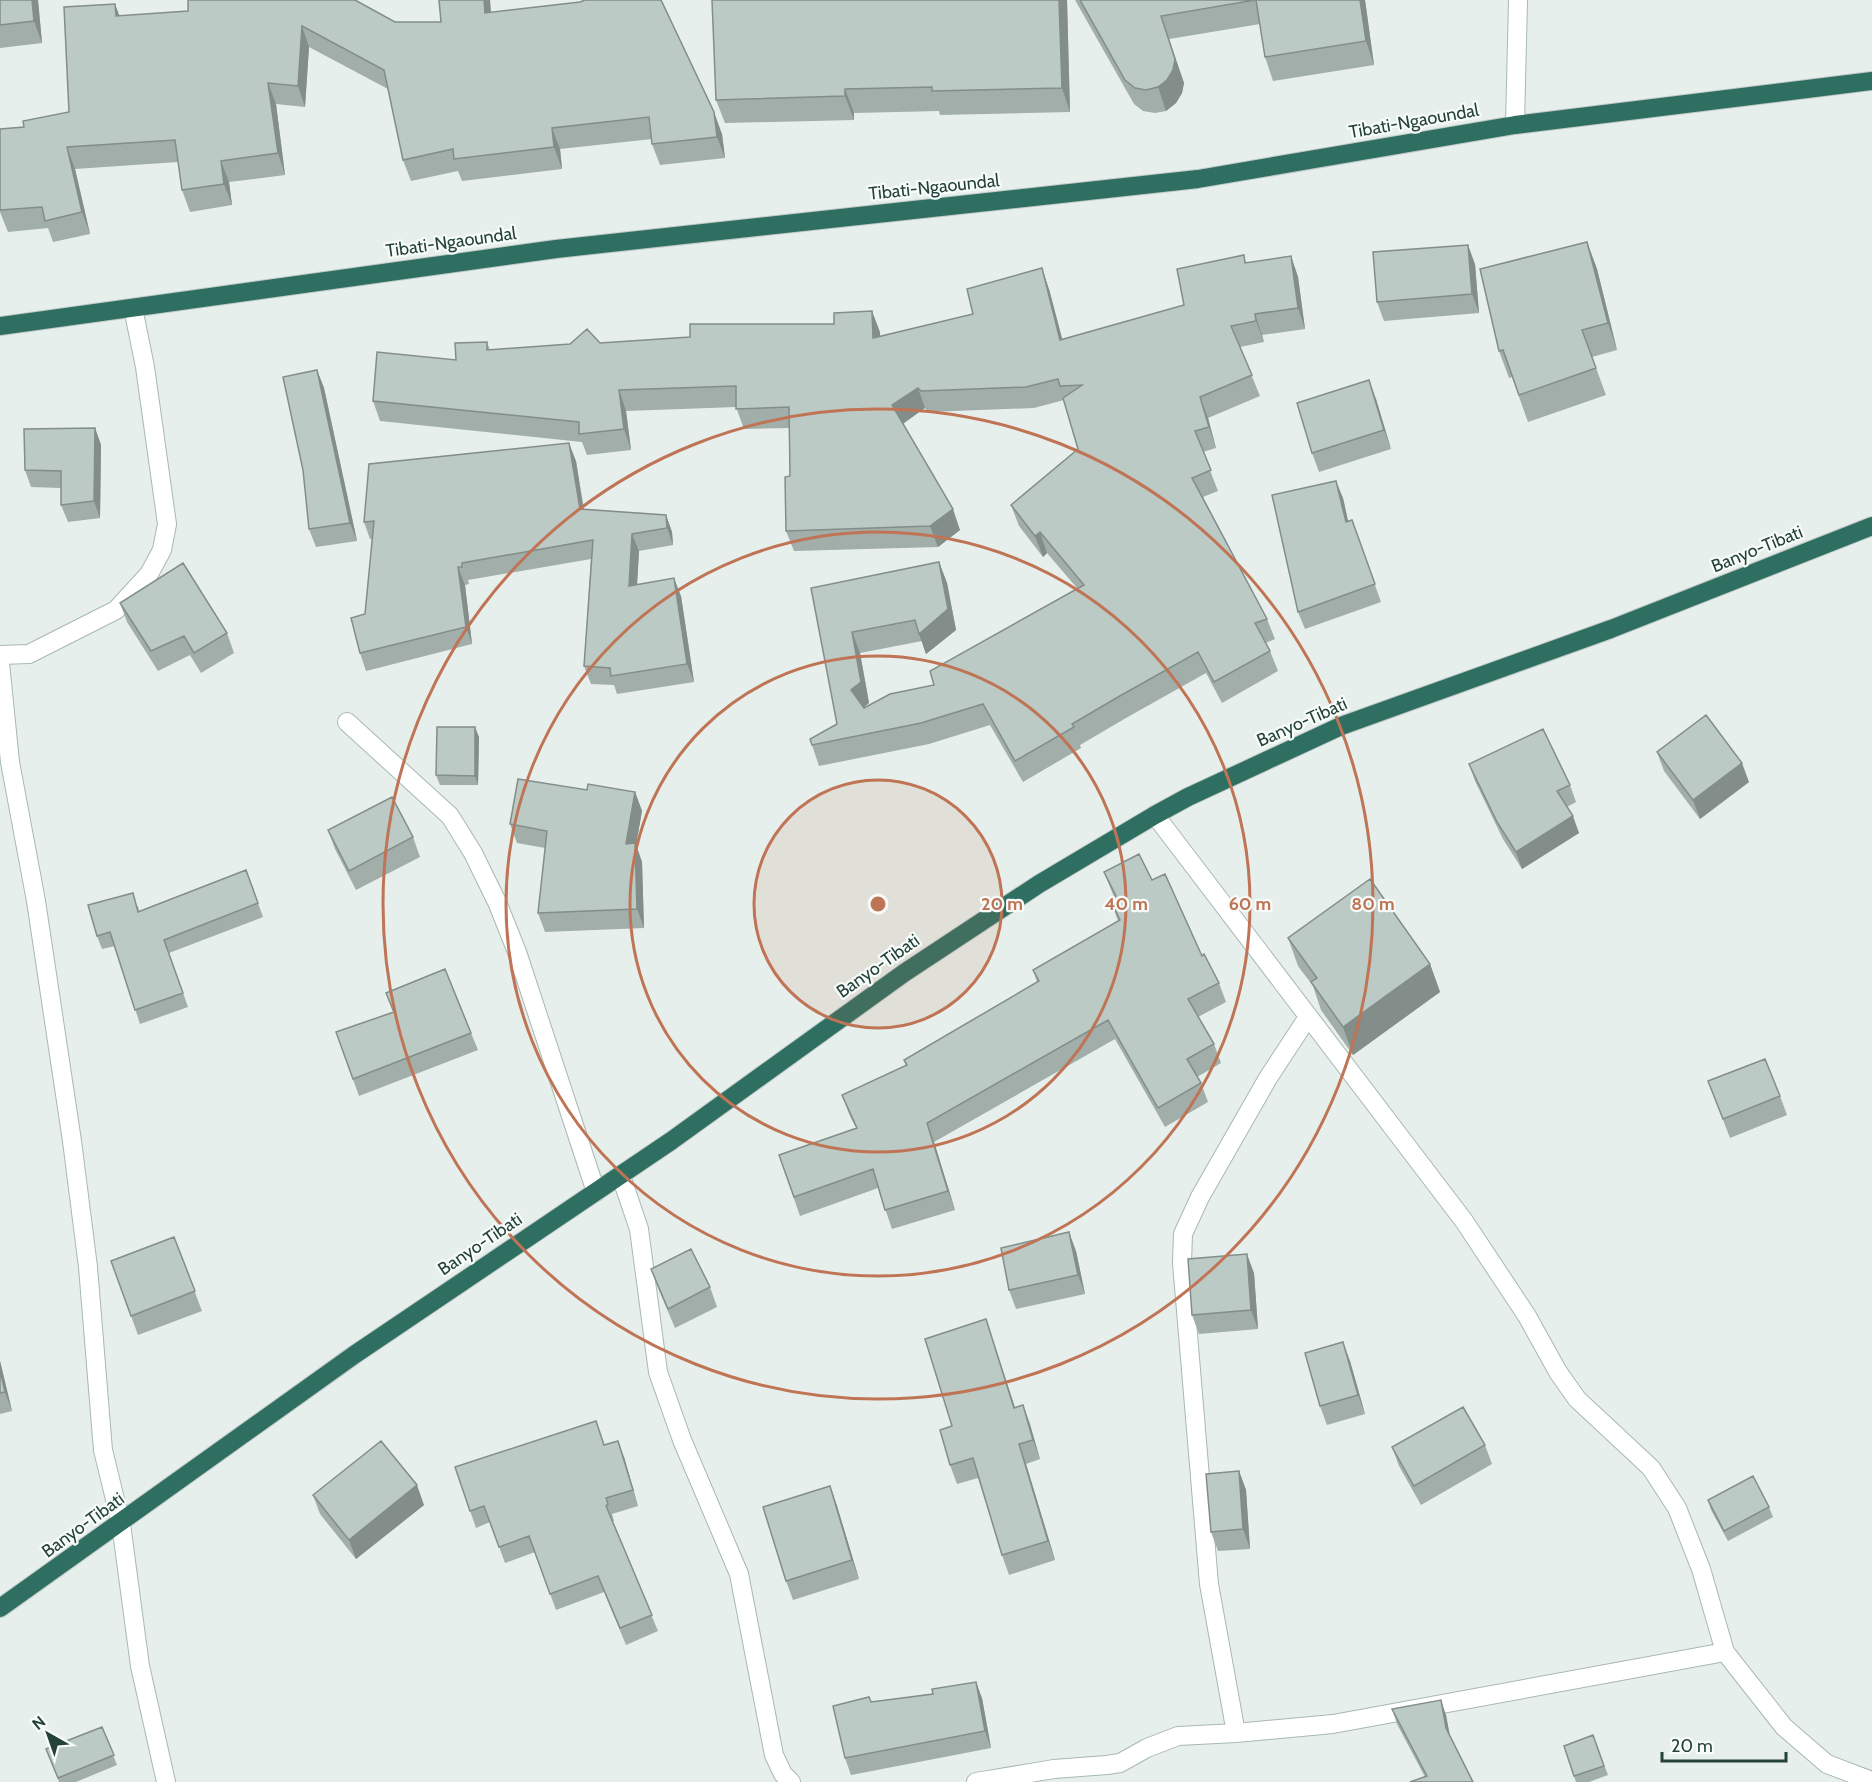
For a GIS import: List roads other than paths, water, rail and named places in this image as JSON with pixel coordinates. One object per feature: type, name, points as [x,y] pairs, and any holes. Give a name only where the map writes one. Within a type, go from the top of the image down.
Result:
[{"type":"highway","name":"Tibati-Ngaoundal","points":[[0,326],[556,249],[1198,179],[1515,125],[1872,81]]},
{"type":"highway","name":"Banyo-Tibati","points":[[0,1608],[354,1356],[621,1176],[904,973],[1039,884],[1155,815],[1188,797],[1341,726],[1611,629],[1872,526]]},
{"type":"street","points":[[1515,125],[1518,0]]},
{"type":"street","points":[[0,656],[29,654],[116,610],[149,574],[162,550],[167,524],[146,367],[133,308]]},
{"type":"street","points":[[0,663],[10,762],[36,901],[74,1153],[88,1267],[103,1450],[121,1524],[140,1666],[166,1782]]},
{"type":"street","points":[[347,722],[450,816],[473,853],[497,902],[517,952],[596,1192]]},
{"type":"street","points":[[1155,815],[1464,1221],[1527,1316],[1558,1372],[1577,1399],[1651,1468],[1677,1508],[1701,1569],[1725,1652],[1784,1727],[1827,1764],[1872,1781]]},
{"type":"street","points":[[1236,1733],[1209,1584],[1182,1263],[1183,1234],[1200,1197],[1268,1078],[1308,1017]]},
{"type":"street","points":[[621,1176],[639,1229],[658,1372],[682,1440],[740,1574],[774,1755],[783,1774],[791,1782]]},
{"type":"street","points":[[976,1782],[1054,1769],[1107,1766],[1120,1763],[1147,1748],[1178,1736],[1333,1724],[1725,1652]]}]
